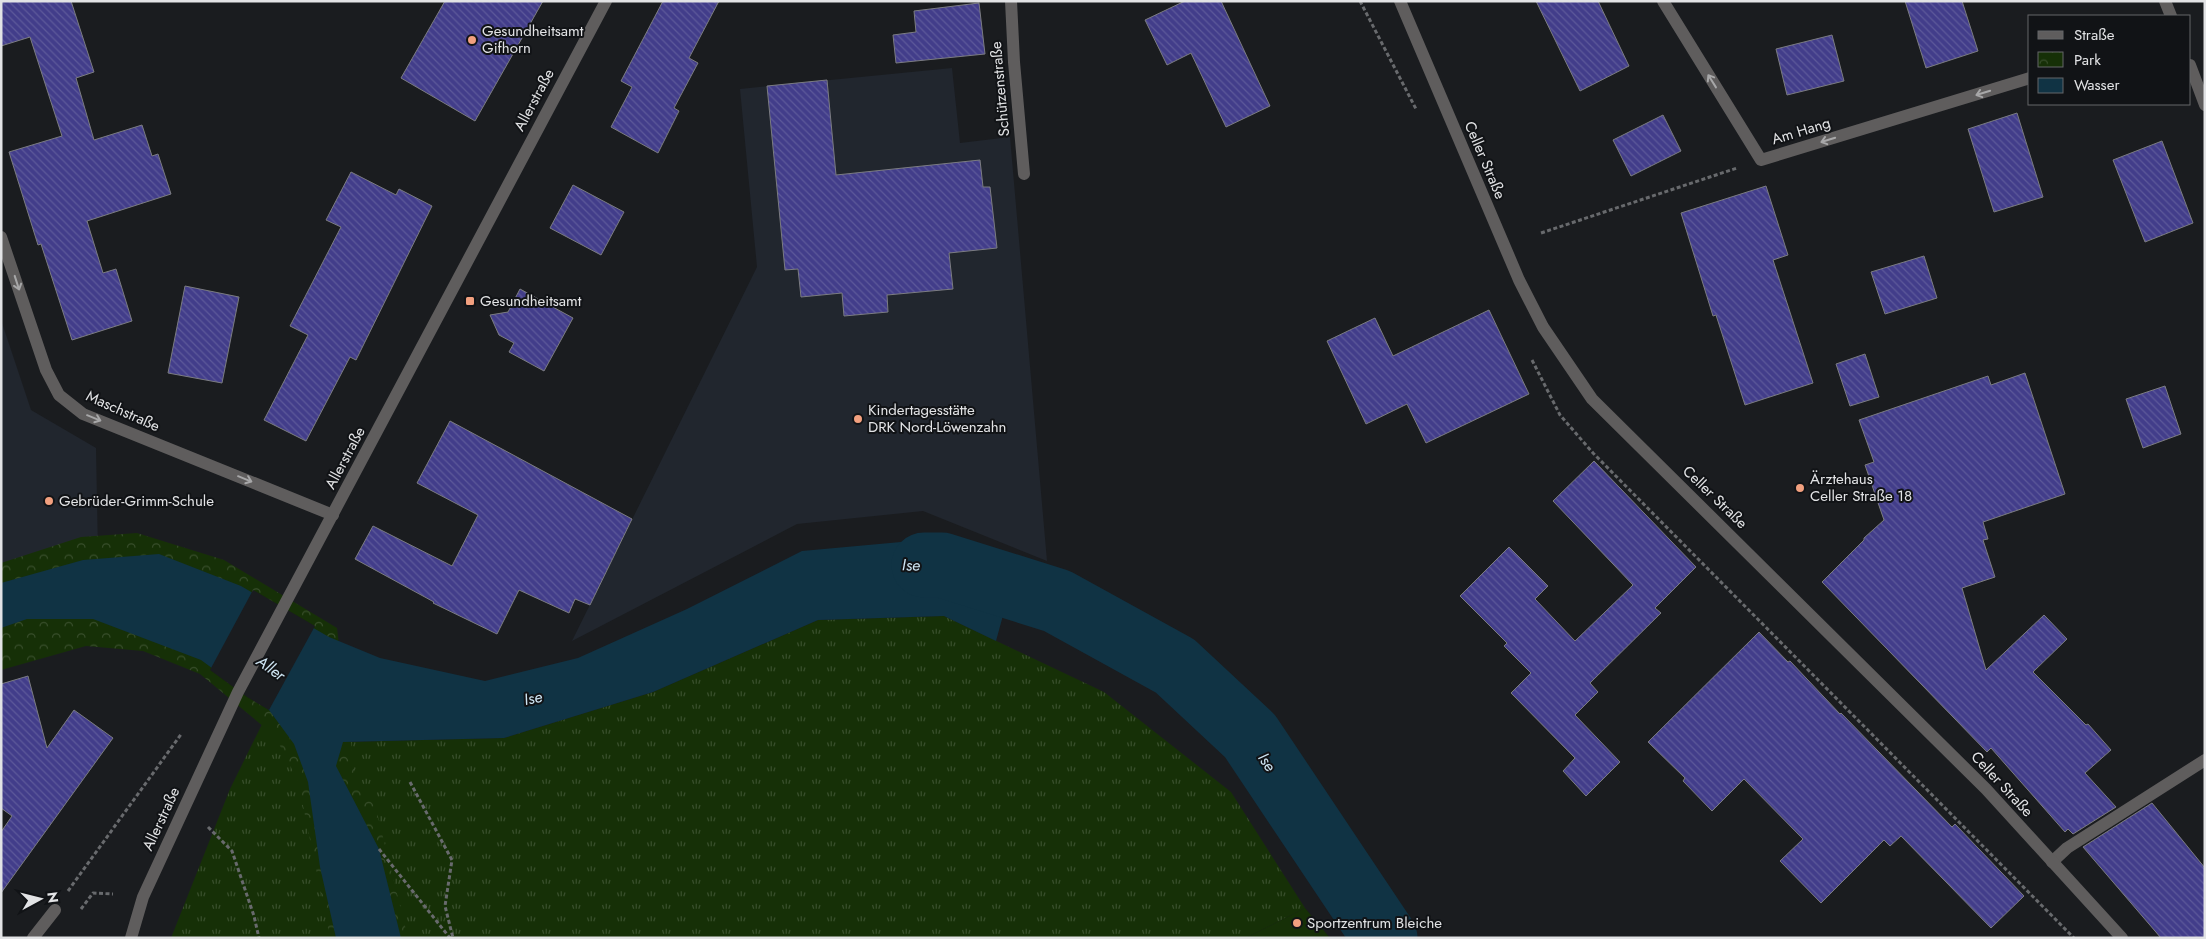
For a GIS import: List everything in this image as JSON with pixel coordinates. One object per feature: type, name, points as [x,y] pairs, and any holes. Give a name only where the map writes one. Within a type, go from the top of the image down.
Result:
[{"type":"street","name":"Allerstraße","points":[[130,938],[143,898],[238,692],[606,1]]},
{"type":"street","name":"Schützenstraße","points":[[1011,1],[1014,62],[1024,174]]},
{"type":"street","name":"Celler Straße","points":[[1400,1],[1519,280],[1543,327],[1592,399],[1973,775],[2122,938]]},
{"type":"street","name":"Am Hang","points":[[1663,1],[1761,160],[2028,79]]},
{"type":"street","points":[[2165,1],[2171,15]]},
{"type":"street","points":[[2191,68],[2205,104]]},
{"type":"street","name":"Maschstraße","points":[[1,237],[46,370],[58,396],[83,414],[333,515]]},
{"type":"street","points":[[2052,862],[2067,848],[2205,760]]},
{"type":"street","points":[[33,938],[54,910]]},
{"type":"path","points":[[1541,233],[1761,160]]},
{"type":"path","points":[[54,910],[182,733]]},
{"type":"path","points":[[410,782],[452,860],[445,906],[451,938]]},
{"type":"path","points":[[208,827],[232,851],[254,916],[259,938]]},
{"type":"path","points":[[379,849],[451,938]]},
{"type":"path","points":[[76,916],[93,893],[113,894]]},
{"type":"shaded area","name":"Kindertagesstätte DRK Nord-Löwenzahn","points":[[952,68],[960,143],[1010,137],[1047,561],[923,511],[797,524],[572,641],[757,267],[740,89]]},
{"type":"shaded area","name":"Gebrüder-Grimm-Schule","points":[[1,320],[31,410],[96,448],[98,553],[1,578]]},
{"type":"green space","points":[[137,533],[224,560],[337,628],[356,783],[374,801],[408,938],[330,938],[298,781],[275,736],[200,674],[143,651],[86,646],[1,670],[1,563],[81,537]]},
{"type":"green space","points":[[944,616],[1104,692],[1231,792],[1305,908],[1246,938],[401,938],[336,766],[343,742],[504,738],[653,692],[818,620]]},
{"type":"green space","points":[[269,710],[294,744],[336,938],[171,938],[230,789]]},
{"type":"green space","name":"Sportzentrum Bleiche","points":[[1305,908],[1330,938],[1246,938]]},
{"type":"water","name":"Aller","points":[[923,540],[1014,575],[996,641],[944,616],[818,620],[653,692],[504,738],[343,742],[336,766],[379,849],[401,938],[336,938],[320,867],[308,782],[294,744],[269,710],[201,660],[93,619],[27,619],[1,628],[1,583],[83,560],[159,554],[241,586],[329,637],[380,658],[485,681],[578,658],[687,609],[802,551]]},
{"type":"pier","points":[[253,590],[315,626],[269,710],[247,697],[210,670]]},
{"type":"building","points":[[1,1],[71,1],[94,72],[76,78],[94,140],[142,125],[152,156],[158,154],[171,194],[87,221],[103,273],[116,269],[132,321],[72,340],[41,244],[38,245],[9,152],[62,136],[30,37],[1,46]]},
{"type":"building","name":"Gesundheitsamt Gifhorn","points":[[445,1],[543,1],[475,121],[401,78]]},
{"type":"building","points":[[663,1],[719,1],[689,58],[698,63],[674,108],[679,111],[658,153],[611,127],[632,87],[621,81]]},
{"type":"building","points":[[1185,1],[1221,1],[1270,106],[1226,127],[1191,53],[1167,65],[1145,20]]},
{"type":"building","points":[[1536,1],[1598,1],[1629,66],[1580,91]]},
{"type":"building","points":[[1905,1],[1962,1],[1978,51],[1926,68]]},
{"type":"building","points":[[979,3],[985,54],[896,63],[893,35],[916,32],[914,11]]},
{"type":"building","points":[[1832,35],[1844,81],[1787,95],[1776,49]]},
{"type":"building","points":[[827,80],[836,175],[980,160],[983,187],[990,187],[997,248],[949,253],[953,289],[887,295],[888,312],[844,316],[842,293],[801,297],[798,269],[785,270],[767,86]]},
{"type":"building","points":[[2017,113],[2043,197],[1994,212],[1968,129]]},
{"type":"building","points":[[1663,115],[1681,151],[1631,176],[1613,140]]},
{"type":"building","points":[[2162,141],[2193,223],[2145,242],[2113,160]]},
{"type":"building","points":[[351,172],[396,195],[399,189],[432,206],[356,360],[350,357],[306,441],[264,420],[308,335],[290,326],[341,227],[326,220]]},
{"type":"building","points":[[573,185],[624,212],[601,255],[550,228]]},
{"type":"building","points":[[1766,186],[1788,255],[1773,260],[1813,383],[1745,405],[1716,315],[1713,316],[1681,213]]},
{"type":"building","points":[[1924,256],[1937,298],[1885,314],[1871,272]]},
{"type":"building","points":[[185,286],[239,297],[222,383],[168,373]]},
{"type":"building","points":[[520,289],[573,318],[544,371],[509,352],[514,343],[499,335],[490,315],[508,312]]},
{"type":"building","points":[[1489,310],[1529,394],[1426,443],[1407,404],[1366,424],[1327,341],[1375,318],[1393,356]]},
{"type":"building","points":[[1865,354],[1879,397],[1850,406],[1836,364]]},
{"type":"building","points":[[2025,373],[2065,494],[1983,522],[1988,539],[1983,540],[1995,577],[1962,588],[1986,670],[2044,615],[2067,639],[2033,672],[2086,725],[2088,724],[2111,750],[2085,773],[2116,807],[2073,834],[2068,829],[2065,832],[1991,748],[1987,752],[1822,582],[1884,520],[1865,465],[1874,462],[1859,420],[1988,376],[1991,385]]},
{"type":"building","points":[[2165,386],[2181,434],[2143,448],[2126,399]]},
{"type":"building","points":[[450,421],[632,519],[590,605],[575,599],[569,613],[519,590],[497,634],[433,603],[355,559],[373,526],[452,566],[478,515],[417,483]]},
{"type":"building","points":[[1594,461],[1696,567],[1655,608],[1661,613],[1590,683],[1598,692],[1575,715],[1620,762],[1586,796],[1563,771],[1575,758],[1511,693],[1531,673],[1504,646],[1507,643],[1460,596],[1509,547],[1548,586],[1535,599],[1575,641],[1633,585],[1553,501]]},
{"type":"building","points":[[1759,632],[1788,662],[1790,661],[1952,827],[1955,824],[2024,896],[1991,928],[1901,836],[1890,846],[1884,840],[1821,903],[1780,861],[1803,839],[1744,779],[1712,811],[1683,781],[1685,778],[1648,742]]},
{"type":"building","points":[[28,676],[47,748],[74,710],[113,738],[1,893],[1,832],[12,816],[1,808],[1,684]]},
{"type":"building","points":[[2152,803],[2205,868],[2205,938],[2161,938],[2083,847]]},
{"type":"waterway","name":"Ise","points":[[924,565],[942,565],[1057,601],[1175,666],[1250,736],[1385,938]]},
{"type":"place","name":"Gesundheitsamt Gifhorn","points":[[472,40]]},
{"type":"place","name":"Gesundheitsamt","points":[[470,301]]},
{"type":"place","name":"Kindertagesstätte DRK Nord-Löwenzahn","points":[[858,419]]},
{"type":"place","name":"Ärztehaus Celler Straße 18","points":[[1800,488]]},
{"type":"place","name":"Gebrüder-Grimm-Schule","points":[[49,501]]},
{"type":"place","name":"Sportzentrum Bleiche","points":[[1297,923]]}]
